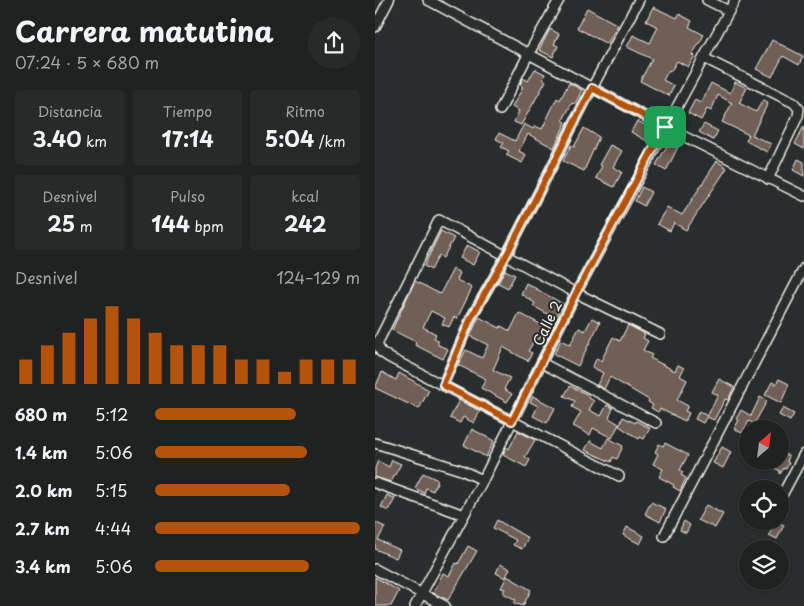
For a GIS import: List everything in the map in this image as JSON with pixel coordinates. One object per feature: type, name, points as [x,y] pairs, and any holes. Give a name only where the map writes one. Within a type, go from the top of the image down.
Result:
[{"type":"street","points":[[375,27],[389,0]]},
{"type":"street","points":[[428,0],[665,127],[804,196]]},
{"type":"street","points":[[500,110],[559,0]]},
{"type":"street","points":[[443,385],[471,318],[506,256],[639,0]]},
{"type":"street","points":[[707,0],[729,11]]},
{"type":"street","name":"Calle 2","points":[[415,606],[465,515],[576,293],[735,0]]},
{"type":"street","points":[[704,58],[794,104],[799,110],[799,116],[768,179]]},
{"type":"street","points":[[619,476],[390,358],[381,352],[377,344],[439,220],[576,293],[661,334]]},
{"type":"street","points":[[664,536],[804,268]]},
{"type":"street","points":[[542,363],[656,423]]},
{"type":"street","points":[[375,443],[461,470],[483,480]]},
{"type":"street","points":[[789,483],[804,454]]},
{"type":"street","points":[[375,483],[465,515]]},
{"type":"street","points":[[375,569],[445,606]]},
{"type":"building","points":[[653,7],[677,18],[679,14],[692,21],[689,27],[704,35],[692,55],[695,56],[688,67],[677,61],[663,80],[674,86],[669,96],[640,81],[652,59],[627,47],[633,35],[650,43],[658,27],[646,21]]},
{"type":"building","points":[[587,8],[618,25],[607,44],[577,28]]},
{"type":"building","points":[[550,29],[559,34],[554,44],[558,46],[553,57],[539,50]]},
{"type":"building","points":[[772,40],[803,56],[799,65],[783,56],[772,77],[756,69]]},
{"type":"building","points":[[535,69],[545,74],[543,79],[546,81],[521,125],[514,122],[519,111],[512,107],[523,87],[520,85],[523,78],[528,81]]},
{"type":"building","points":[[735,82],[747,88],[739,103],[756,112],[763,100],[768,103],[752,135],[771,144],[767,152],[746,141],[749,135],[722,122],[732,103],[718,95],[711,111],[707,109],[701,120],[688,113],[695,100],[701,103],[711,83],[730,93]]},
{"type":"building","points":[[569,83],[582,90],[575,104],[572,103],[563,120],[566,122],[554,148],[528,134],[519,151],[526,155],[522,163],[506,155],[509,151],[501,147],[504,143],[496,139],[499,133],[515,141],[524,124],[533,129],[535,126],[542,129],[557,98],[560,100]]},
{"type":"building","points":[[637,121],[654,129],[647,141],[631,132]]},
{"type":"building","points":[[704,124],[718,131],[713,140],[699,132]]},
{"type":"building","points":[[804,126],[804,149],[795,144]]},
{"type":"building","points":[[584,128],[599,137],[584,171],[563,161],[571,145],[574,147]]},
{"type":"building","points":[[669,142],[678,147],[666,171],[656,165]]},
{"type":"building","points":[[610,145],[622,151],[613,167],[622,172],[614,187],[596,178],[602,166],[599,165]]},
{"type":"building","points":[[798,159],[804,162],[804,176],[793,170]]},
{"type":"building","points":[[717,161],[727,168],[686,230],[674,223],[670,231],[657,224],[667,207],[682,215]]},
{"type":"building","points":[[642,187],[651,192],[644,206],[635,201]]},
{"type":"building","points":[[441,231],[454,238],[443,258],[439,255],[431,270],[424,266]]},
{"type":"building","points":[[467,245],[480,252],[473,265],[460,258]]},
{"type":"building","points":[[453,269],[460,273],[457,280],[472,288],[457,319],[454,317],[449,327],[442,324],[445,318],[431,311],[423,327],[436,334],[434,338],[438,340],[438,345],[448,349],[443,359],[415,345],[416,342],[392,330],[415,281],[440,294]]},
{"type":"building","points":[[505,270],[515,275],[508,288],[498,283]]},
{"type":"building","points":[[526,283],[563,304],[555,318],[533,306],[535,303],[521,294]]},
{"type":"building","points":[[519,313],[546,327],[539,340],[536,338],[528,351],[532,353],[528,361],[503,347],[493,370],[510,378],[504,389],[512,394],[507,402],[481,388],[486,379],[458,365],[466,350],[482,358],[488,345],[470,336],[479,317],[510,331]]},
{"type":"building","points":[[592,318],[600,322],[578,366],[554,354],[561,340],[570,345],[579,328],[585,331]]},
{"type":"building","points":[[628,325],[645,334],[643,338],[648,341],[643,350],[652,355],[650,358],[675,371],[678,365],[684,368],[680,376],[687,380],[677,400],[688,406],[685,411],[689,413],[685,421],[660,409],[658,412],[651,408],[653,405],[648,402],[649,400],[610,377],[604,389],[597,385],[603,373],[592,367],[597,358],[601,361],[613,337],[620,341]]},
{"type":"building","points":[[382,372],[396,380],[399,373],[429,390],[419,409],[375,388]]},
{"type":"building","points":[[719,379],[734,387],[728,400],[725,399],[714,420],[707,417],[718,395],[712,392]]},
{"type":"building","points":[[779,379],[789,384],[781,403],[765,395],[772,382],[776,384]]},
{"type":"building","points":[[570,386],[590,396],[589,398],[594,401],[589,410],[601,416],[607,405],[613,408],[609,418],[619,424],[612,438],[593,428],[590,435],[573,426],[581,412],[572,407],[575,401],[564,396]]},
{"type":"building","points":[[533,396],[555,408],[547,423],[533,416],[538,406],[530,402]]},
{"type":"building","points":[[760,397],[767,401],[756,420],[736,419],[741,410],[751,416]]},
{"type":"building","points":[[459,400],[480,411],[474,423],[463,417],[460,423],[450,418]]},
{"type":"building","points":[[783,408],[794,414],[790,421],[779,415]]},
{"type":"building","points":[[699,411],[707,416],[703,423],[695,419]]},
{"type":"building","points":[[623,417],[650,428],[644,439],[640,437],[639,439],[619,426]]},
{"type":"building","points":[[739,420],[739,432],[734,429]]},
{"type":"building","points":[[472,429],[494,441],[486,457],[464,445]]},
{"type":"building","points":[[518,431],[535,440],[525,457],[530,460],[526,467],[503,455],[506,447],[509,449]]},
{"type":"building","points":[[608,438],[623,446],[617,459],[613,457],[611,462],[585,450],[590,441],[603,448]]},
{"type":"building","points":[[665,443],[688,455],[680,470],[683,472],[681,475],[686,478],[680,491],[673,487],[674,485],[659,477],[663,469],[653,464],[658,454],[655,452],[659,444],[663,446]]},
{"type":"building","points":[[722,447],[731,452],[723,468],[713,463]]},
{"type":"building","points":[[392,460],[401,464],[391,482],[375,477],[375,468],[378,461],[389,467]]},
{"type":"building","points":[[423,473],[438,480],[433,491],[426,488],[424,493],[415,488]]},
{"type":"building","points":[[387,495],[395,499],[388,511],[381,507]]},
{"type":"building","points":[[651,502],[666,509],[660,522],[645,514]]},
{"type":"building","points":[[706,505],[723,514],[715,528],[698,520]]},
{"type":"building","points":[[497,520],[528,538],[522,549],[513,545],[516,540],[493,528]]},
{"type":"building","points":[[684,521],[690,525],[686,533],[680,530]]},
{"type":"building","points":[[375,522],[385,527],[378,540],[400,550],[396,558],[375,549]]},
{"type":"building","points":[[627,527],[644,536],[640,544],[623,535]]},
{"type":"building","points":[[772,530],[782,530],[777,539],[769,535]]},
{"type":"building","points":[[468,546],[477,551],[448,600],[433,593],[443,573],[449,576]]},
{"type":"building","points":[[500,564],[510,569],[505,578],[496,573]]},
{"type":"building","points":[[507,576],[531,590],[523,606],[514,603],[516,600],[503,593],[505,589],[501,588]]},
{"type":"building","points":[[375,577],[399,591],[391,606],[375,606]]},
{"type":"route","points":[[592,88],[665,127],[576,293],[512,421],[443,385],[471,318],[506,256],[592,88]]}]
